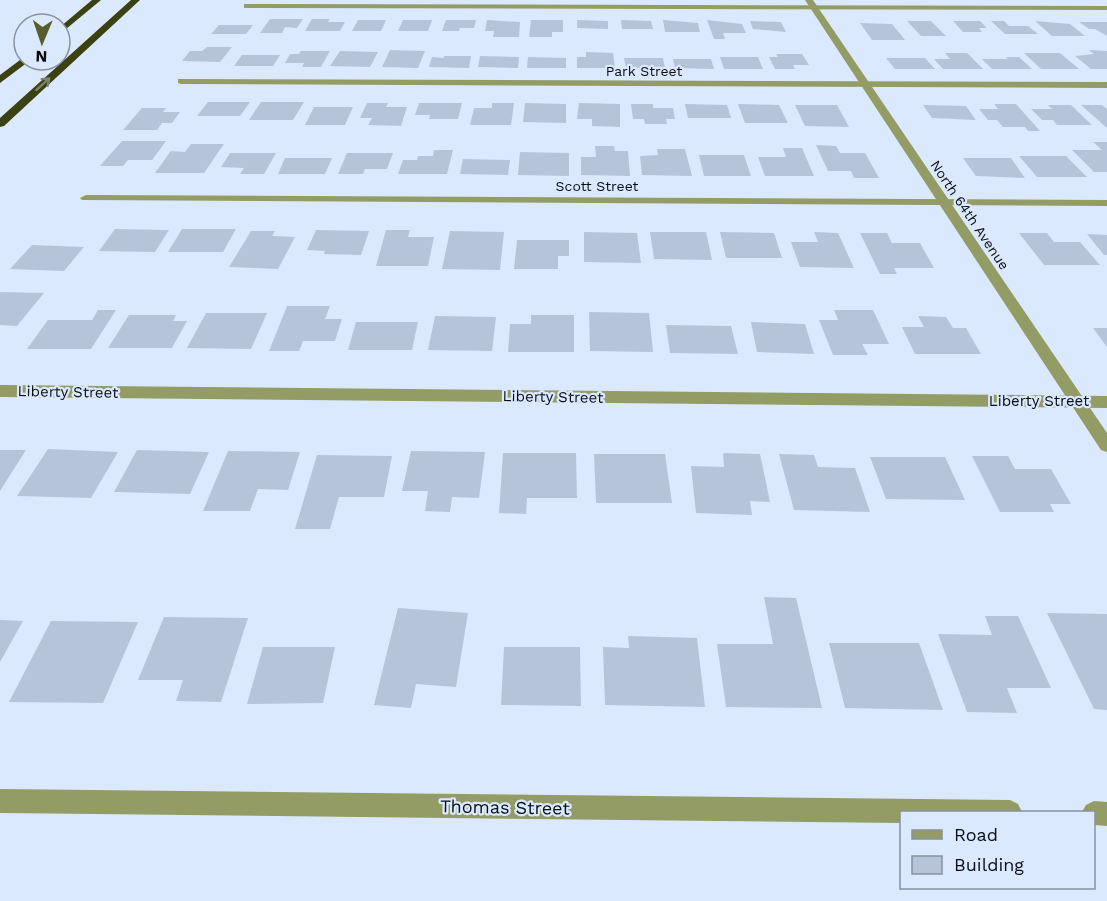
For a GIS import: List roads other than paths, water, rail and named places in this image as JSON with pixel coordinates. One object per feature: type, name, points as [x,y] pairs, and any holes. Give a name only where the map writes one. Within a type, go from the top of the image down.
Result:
[{"type":"highway","points":[[72,21],[97,0]]},
{"type":"highway","points":[[0,123],[136,0]]},
{"type":"highway","points":[[0,80],[12,70]]},
{"type":"street","points":[[247,6],[812,4],[1107,8]]},
{"type":"street","name":"North 64th Avenue","points":[[812,4],[1107,446]]},
{"type":"street","name":"Park Street","points":[[181,81],[866,86],[1107,85]]},
{"type":"street","name":"Scott Street","points":[[86,198],[1107,203]]},
{"type":"street","name":"Liberty Street","points":[[0,391],[1107,402]]},
{"type":"street","name":"Thomas Street","points":[[0,801],[900,812]]}]
